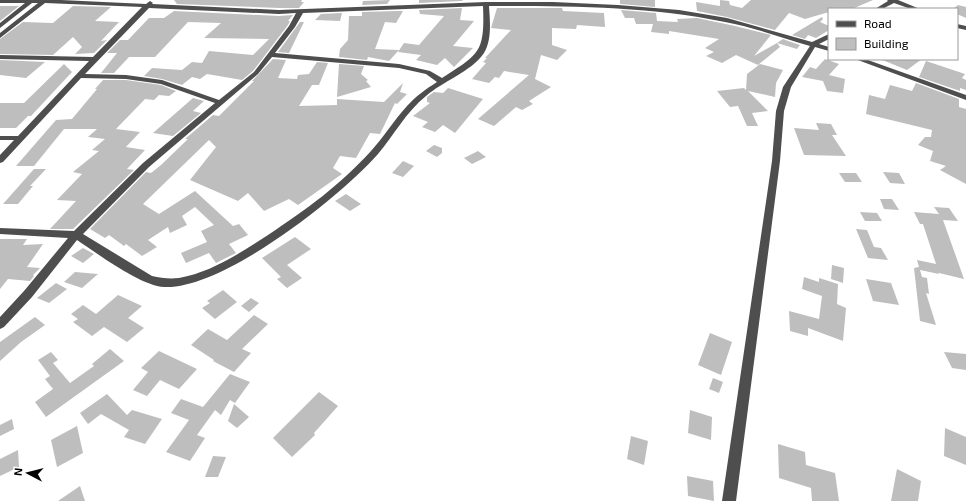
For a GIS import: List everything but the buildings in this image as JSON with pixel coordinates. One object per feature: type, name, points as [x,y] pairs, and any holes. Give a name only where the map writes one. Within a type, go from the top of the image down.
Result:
[{"type":"street","points":[[0,26],[32,0]]},
{"type":"street","points":[[0,36],[45,0]]},
{"type":"street","points":[[0,1],[45,0],[150,2],[252,11],[300,12],[486,4],[586,5],[679,12],[727,20],[828,49]]},
{"type":"street","points":[[880,8],[893,0],[914,8]]},
{"type":"street","points":[[0,160],[150,2]]},
{"type":"street","points":[[0,231],[76,234],[149,280],[164,283],[178,282],[208,273],[229,264],[314,208],[345,183],[375,152],[409,108],[441,81],[473,61],[481,52],[485,42],[487,25],[486,4]]},
{"type":"street","points":[[0,324],[28,294],[60,256],[76,234],[146,165],[256,73],[292,27],[300,12]]},
{"type":"street","points":[[729,501],[776,161],[780,111],[786,87],[814,44],[828,37]]},
{"type":"street","points":[[271,55],[398,66],[428,72],[441,81]]},
{"type":"street","points":[[0,57],[95,59]]},
{"type":"street","points":[[861,60],[906,75],[966,98]]},
{"type":"street","points":[[79,76],[126,77],[162,82],[221,103]]},
{"type":"street","points":[[0,138],[20,138]]}]
